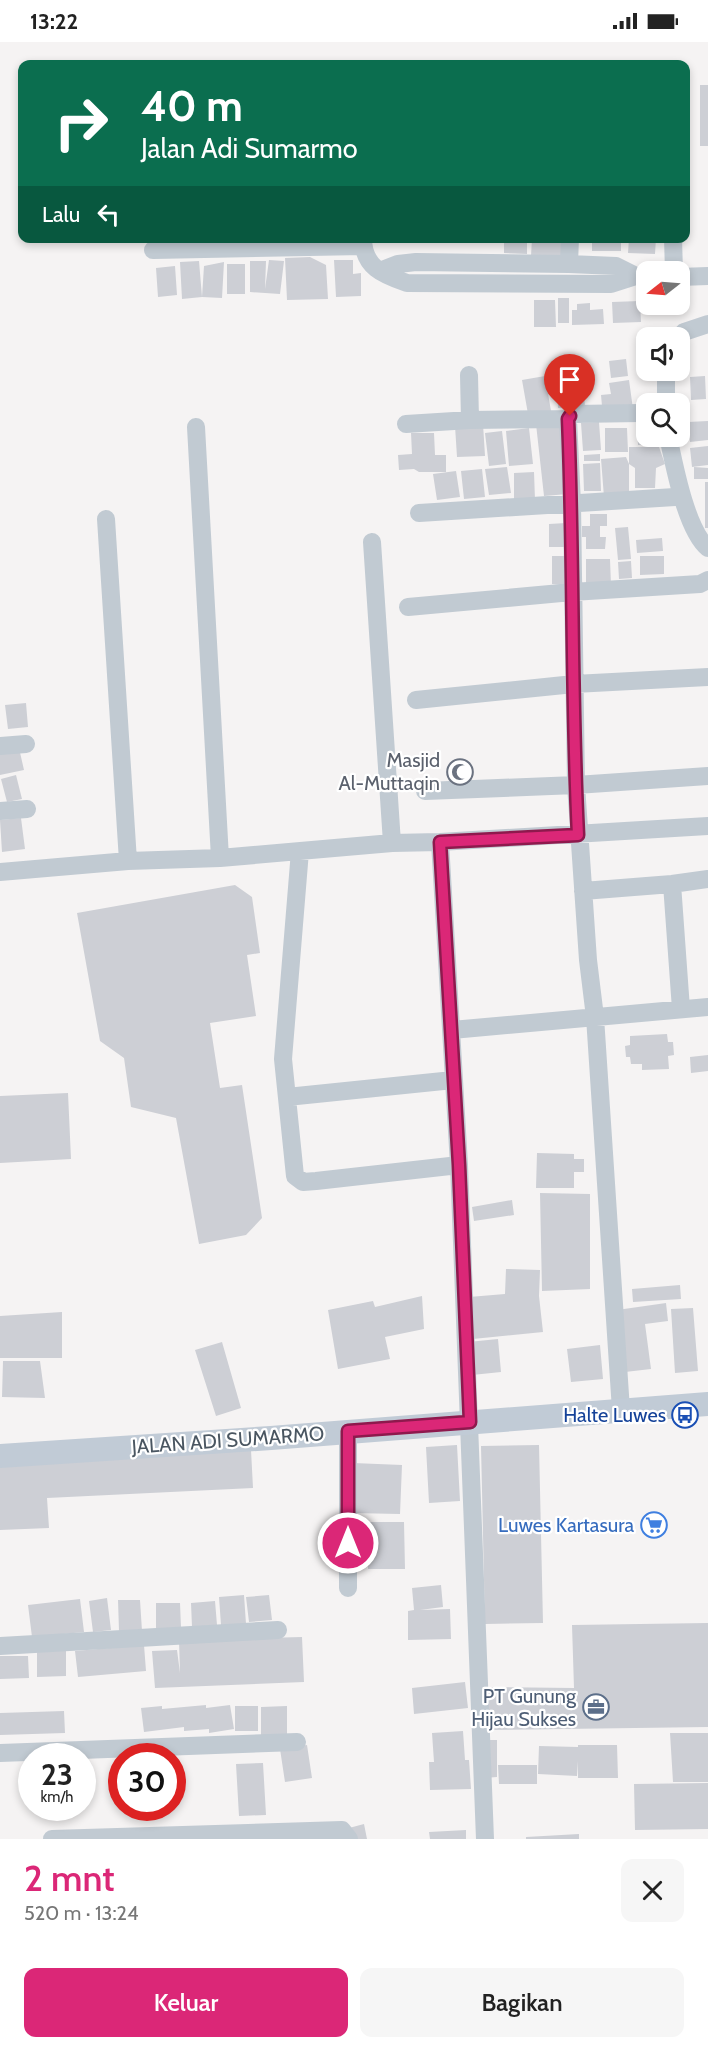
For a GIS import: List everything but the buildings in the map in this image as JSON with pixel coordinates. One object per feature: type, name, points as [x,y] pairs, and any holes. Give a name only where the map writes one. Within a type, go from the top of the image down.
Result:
[{"type":"main road","name":"JALAN ADI SUMARMO","points":[[0,1456],[262,1439],[708,1404]]},
{"type":"street","points":[[153,250],[196,243]]},
{"type":"street","points":[[363,243],[366,259],[372,266],[393,279],[407,283],[611,284],[636,278]]},
{"type":"street","points":[[569,264],[570,243]]},
{"type":"street","points":[[673,243],[674,261]]},
{"type":"street","points":[[381,271],[398,264],[416,262],[569,264],[616,266],[636,275]]},
{"type":"street","points":[[509,264],[509,285]]},
{"type":"street","points":[[690,277],[708,276]]},
{"type":"street","points":[[690,331],[708,324]]},
{"type":"street","points":[[469,375],[470,420]]},
{"type":"street","points":[[406,424],[470,420],[568,419],[574,414],[636,413]]},
{"type":"street","points":[[568,419],[572,504],[578,835],[595,1017],[621,1410]]},
{"type":"street","points":[[196,427],[220,858]]},
{"type":"street","points":[[670,447],[676,476],[693,524],[708,548]]},
{"type":"street","points":[[419,513],[675,497]]},
{"type":"street","points":[[106,519],[128,861]]},
{"type":"street","points":[[372,542],[392,843]]},
{"type":"street","points":[[408,607],[572,592],[700,584],[708,580]]},
{"type":"street","points":[[416,700],[574,684],[708,677]]},
{"type":"street","points":[[0,746],[26,744]]},
{"type":"street","points":[[424,790],[576,785],[708,776]]},
{"type":"street","points":[[0,811],[27,809]]},
{"type":"street","points":[[0,872],[128,861],[220,858],[392,843],[578,835],[708,826]]},
{"type":"street","points":[[440,842],[459,1165],[485,1839]]},
{"type":"street","points":[[300,851],[283,1059],[296,1176],[303,1182],[459,1165]]},
{"type":"street","points":[[583,891],[672,885],[708,879]]},
{"type":"street","points":[[672,885],[681,1009]]},
{"type":"street","points":[[452,1030],[708,1007]]},
{"type":"street","points":[[287,1097],[453,1080]]},
{"type":"street","points":[[348,1431],[348,1588]]},
{"type":"street","points":[[0,1646],[278,1630]]},
{"type":"street","points":[[0,1753],[297,1742]]},
{"type":"street","points":[[52,1839],[342,1830],[349,1839]]},
{"type":"place","name":"Masjid Al-Muttaqin","points":[[460,772]]},
{"type":"place","name":"Halte Luwes","points":[[685,1415]]},
{"type":"place","name":"Luwes Kartasura","points":[[654,1525]]},
{"type":"place","name":"PT Gunung Hijau Sukses","points":[[596,1707]]},
{"type":"route","points":[[348,1543],[348,1431],[470,1422],[459,1165],[440,842],[578,835],[573,661],[572,504],[568,419],[570,416]]}]
